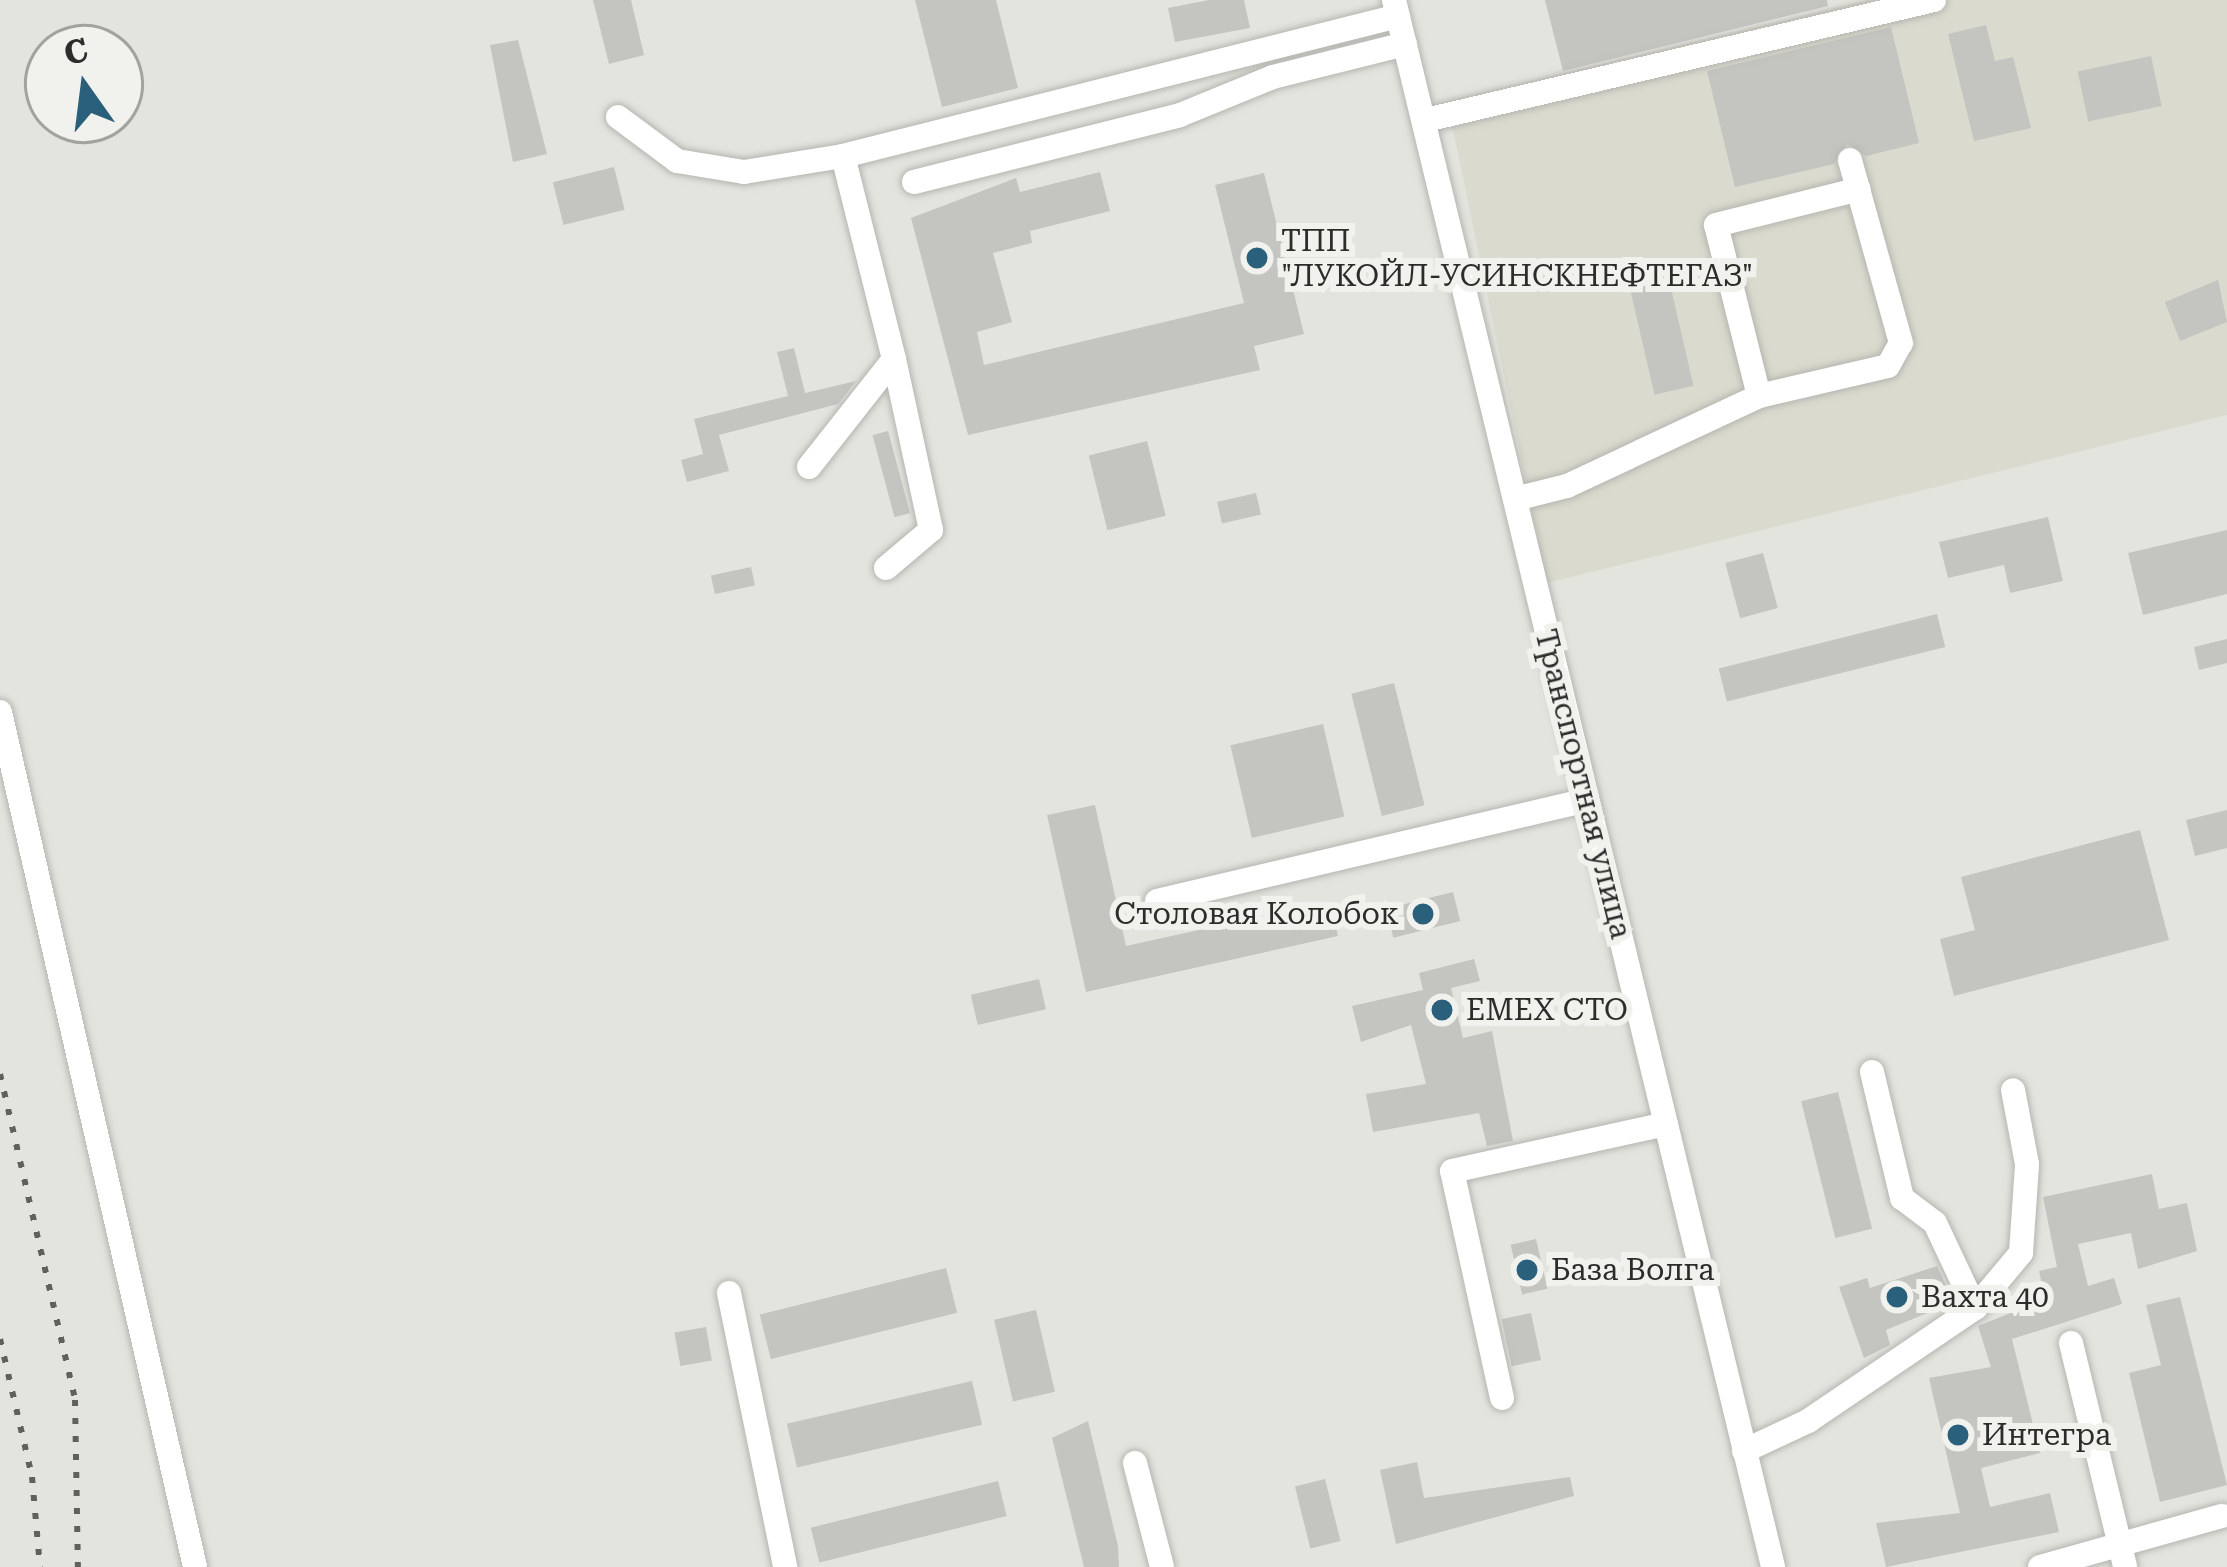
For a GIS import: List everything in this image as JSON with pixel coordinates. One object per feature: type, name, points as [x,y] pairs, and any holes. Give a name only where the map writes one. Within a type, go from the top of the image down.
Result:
[{"type":"street","points":[[1426,120],[1934,0]]},
{"type":"street","points":[[618,117],[677,161],[744,172],[843,156],[1396,8]]},
{"type":"street","name":"Транспортная улица","points":[[1396,8],[1773,1567]]},
{"type":"street","points":[[914,182],[1180,115],[1273,77],[1405,44]]},
{"type":"street","points":[[843,156],[931,530],[886,568]]},
{"type":"street","points":[[1515,499],[1567,486],[1759,395],[1888,367],[1901,343],[1850,160]]},
{"type":"street","points":[[1759,395],[1716,225],[1858,189]]},
{"type":"street","points":[[809,467],[894,358]]},
{"type":"street","points":[[0,712],[195,1567]]},
{"type":"street","points":[[1157,901],[1586,800]]},
{"type":"street","points":[[1872,1072],[1902,1198],[1935,1223],[1975,1308]]},
{"type":"street","points":[[1744,1451],[1808,1421],[1975,1308],[2020,1253],[2027,1164],[2013,1090]]},
{"type":"street","points":[[1502,1398],[1452,1171],[1666,1124]]},
{"type":"street","points":[[729,1293],[785,1567]]},
{"type":"street","points":[[2071,1343],[2120,1557]]},
{"type":"street","points":[[1135,1463],[1162,1567]]},
{"type":"street","points":[[2040,1567],[2120,1557],[2222,1516]]},
{"type":"shaded area","points":[[1867,0],[2227,0],[2227,415],[1547,583],[1447,101]]},
{"type":"building","points":[[593,0],[631,0],[644,55],[609,64]]},
{"type":"building","points":[[915,0],[996,0],[1018,88],[942,107]]},
{"type":"building","points":[[1209,0],[1244,0],[1250,28],[1175,42],[1168,8]]},
{"type":"building","points":[[1545,0],[1827,0],[1828,6],[1563,71]]},
{"type":"building","points":[[1986,25],[1995,61],[2013,57],[2031,128],[1974,141],[1948,34]]},
{"type":"building","points":[[1891,27],[1919,143],[1866,156],[1847,144],[1834,164],[1735,187],[1707,71]]},
{"type":"building","points":[[518,40],[547,154],[513,162],[490,45]]},
{"type":"building","points":[[2151,56],[2162,106],[2088,121],[2078,72]]},
{"type":"building","points":[[614,167],[625,210],[564,225],[553,182]]},
{"type":"building","points":[[1100,172],[1110,211],[1030,231],[1032,243],[993,253],[1012,322],[977,332],[984,365],[1244,303],[1215,185],[1264,173],[1304,334],[1254,346],[1260,370],[968,435],[911,218],[1016,178],[1020,192]]},
{"type":"building","points":[[1664,258],[1693,386],[1654,395],[1625,267]]},
{"type":"building","points":[[2218,280],[2227,322],[2180,341],[2165,302]]},
{"type":"building","points":[[794,348],[805,393],[856,381],[838,404],[719,435],[729,471],[687,482],[681,460],[703,454],[694,419],[788,396],[777,352]]},
{"type":"building","points":[[888,431],[910,513],[895,517],[873,435]]},
{"type":"building","points":[[1147,441],[1166,516],[1107,530],[1089,456]]},
{"type":"building","points":[[1256,493],[1261,514],[1222,523],[1217,502]]},
{"type":"building","points":[[2048,517],[2063,581],[2010,593],[2004,565],[1948,578],[1939,542]]},
{"type":"building","points":[[2227,530],[2227,594],[2143,615],[2128,553]]},
{"type":"building","points":[[1763,553],[1778,608],[1740,618],[1725,563]]},
{"type":"building","points":[[751,567],[755,586],[715,594],[711,576]]},
{"type":"building","points":[[1937,614],[1945,647],[1727,701],[1719,668]]},
{"type":"building","points":[[2227,639],[2227,663],[2199,670],[2194,647]]},
{"type":"building","points":[[1394,683],[1424,805],[1382,816],[1351,694]]},
{"type":"building","points":[[1323,724],[1344,817],[1252,838],[1230,745]]},
{"type":"building","points":[[1095,805],[1126,946],[1286,911],[1288,920],[1332,910],[1338,936],[1086,992],[1047,815]]},
{"type":"building","points":[[2227,810],[2227,848],[2195,856],[2186,820]]},
{"type":"building","points":[[2140,830],[2169,940],[1954,996],[1940,939],[1975,930],[1961,877]]},
{"type":"building","name":"Столовая Колобок","points":[[1453,892],[1460,921],[1393,938],[1386,909]]},
{"type":"building","points":[[1474,959],[1480,981],[1451,988],[1463,1038],[1492,1031],[1513,1141],[1487,1146],[1479,1113],[1373,1132],[1366,1094],[1426,1084],[1411,1025],[1361,1042],[1352,1006],[1423,990],[1419,973]]},
{"type":"building","points":[[1039,979],[1046,1009],[978,1025],[971,995]]},
{"type":"building","points":[[1838,1092],[1872,1229],[1835,1238],[1801,1101]]},
{"type":"building","points":[[2152,1174],[2159,1209],[2187,1203],[2197,1251],[2138,1269],[2131,1233],[2078,1244],[2088,1286],[2114,1278],[2122,1304],[2012,1339],[2040,1453],[1981,1468],[1990,1507],[2050,1493],[2059,1532],[1886,1567],[1876,1523],[1960,1513],[1929,1378],[1991,1367],[1978,1326],[2045,1299],[2039,1271],[2057,1267],[2043,1197]]},
{"type":"building","name":"База Волга","points":[[1536,1239],[1547,1289],[1522,1295],[1511,1245]]},
{"type":"building","name":"Вахта 40","points":[[1937,1266],[1954,1302],[1886,1330],[1890,1345],[1864,1358],[1839,1287],[1867,1278],[1870,1288]]},
{"type":"building","points":[[946,1268],[957,1313],[771,1359],[760,1314]]},
{"type":"building","points":[[2180,1297],[2227,1485],[2160,1502],[2129,1373],[2161,1365],[2146,1305]]},
{"type":"building","points":[[1036,1310],[1055,1392],[1013,1402],[994,1320]]},
{"type":"building","points":[[1531,1313],[1541,1360],[1512,1366],[1502,1319]]},
{"type":"building","points":[[706,1327],[712,1360],[680,1366],[674,1333]]},
{"type":"building","points":[[972,1381],[982,1425],[797,1468],[787,1424]]},
{"type":"building","points":[[1088,1421],[1119,1567],[1084,1567],[1052,1438]]},
{"type":"building","points":[[1417,1462],[1424,1498],[1570,1477],[1574,1496],[1396,1544],[1380,1470]]},
{"type":"building","points":[[1325,1479],[1340,1541],[1310,1549],[1295,1486]]},
{"type":"building","points":[[998,1481],[1007,1516],[819,1563],[811,1528]]},
{"type":"railway","points":[[0,1074],[75,1400],[78,1567]]},
{"type":"railway","points":[[0,1339],[32,1477],[40,1567]]},
{"type":"place","name":"ТПП \"ЛУКОЙЛ-УСИНСКНЕФТЕГАЗ\"","points":[[1257,258]]},
{"type":"place","name":"Столовая Колобок","points":[[1423,914]]},
{"type":"place","name":"EMEX СТО","points":[[1442,1010]]},
{"type":"place","name":"База Волга","points":[[1527,1270]]},
{"type":"place","name":"Вахта 40","points":[[1897,1297]]},
{"type":"place","name":"Интегра","points":[[1958,1435]]}]
